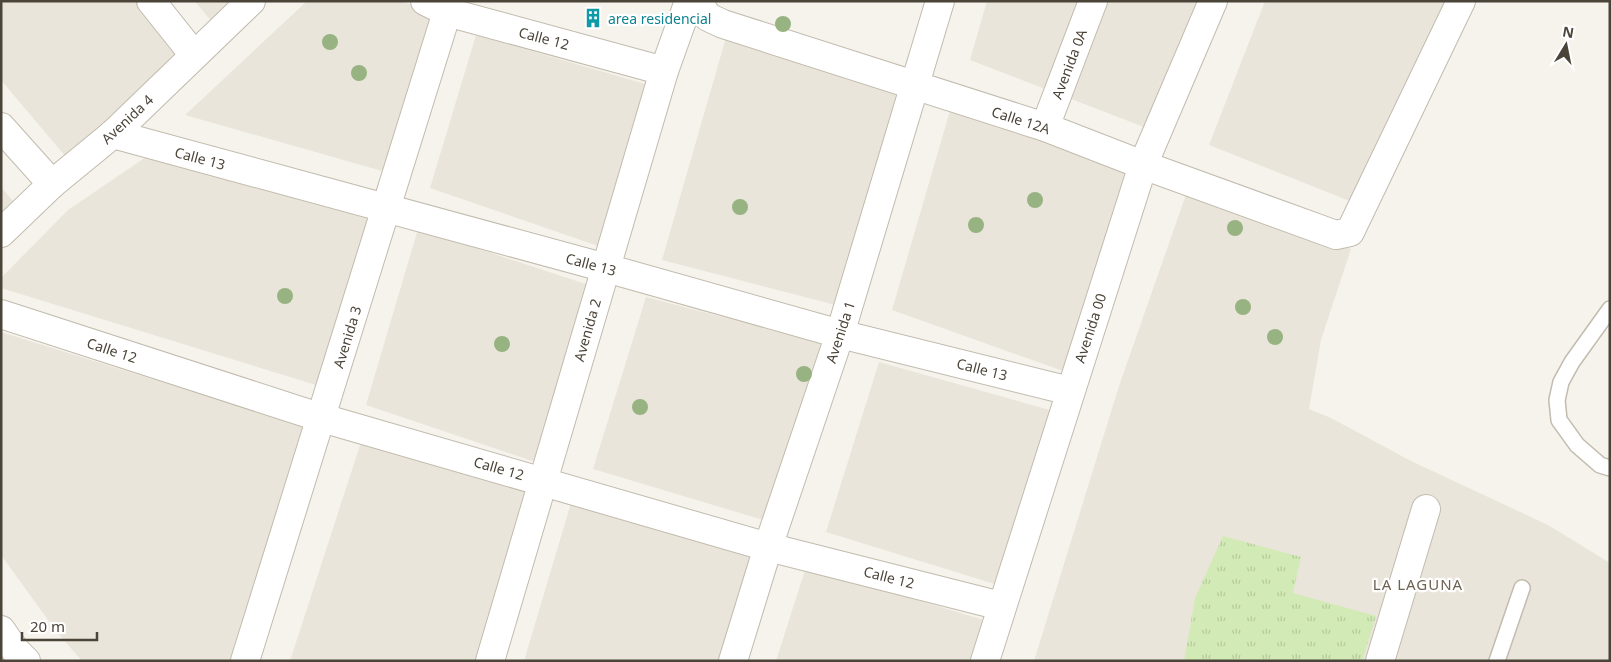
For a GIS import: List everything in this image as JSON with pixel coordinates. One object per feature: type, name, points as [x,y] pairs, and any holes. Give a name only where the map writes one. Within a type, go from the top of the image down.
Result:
[{"type":"street","points":[[150,1],[194,55]]},
{"type":"street","name":"Avenida 4","points":[[1,233],[52,184],[112,134],[251,1]]},
{"type":"street","name":"Avenida 2","points":[[490,661],[664,71],[689,1]]},
{"type":"street","name":"Calle 12A","points":[[697,1],[708,17],[723,24],[1045,127],[1143,165],[1336,235],[1350,232],[1461,1]]},
{"type":"street","name":"Avenida 1","points":[[732,661],[768,547],[840,334],[940,1]]},
{"type":"street","name":"Avenida 0A","points":[[1045,127],[1092,1]]},
{"type":"street","name":"Avenida 00","points":[[985,661],[1143,165],[1213,1]]},
{"type":"street","name":"Calle 12","points":[[436,7],[664,71]]},
{"type":"street","name":"Avenida 3","points":[[246,661],[386,208],[436,7]]},
{"type":"street","points":[[1,127],[52,184]]},
{"type":"street","name":"Calle 13","points":[[112,134],[606,268],[840,334],[1070,391]]},
{"type":"street","name":"Calle 12","points":[[1,314],[322,418],[768,547],[1001,606]]},
{"type":"street","points":[[1380,661],[1426,509]]},
{"type":"lane","points":[[1610,309],[1572,362],[1561,382],[1557,400],[1559,420],[1577,446],[1600,465],[1610,468]]},
{"type":"lane","points":[[1497,661],[1522,588]]},
{"type":"shaded area","points":[[1,1],[136,1],[181,57],[66,157],[1,80]]},
{"type":"shaded area","points":[[195,1],[239,1],[215,26]]},
{"type":"shaded area","points":[[307,1],[398,1],[437,11],[389,173],[185,115]]},
{"type":"shaded area","points":[[987,1],[1210,1],[1162,134],[970,60]]},
{"type":"shaded area","points":[[1265,1],[1459,1],[1362,206],[1209,145]]},
{"type":"shaded area","points":[[729,27],[914,90],[851,309],[662,260]]},
{"type":"shaded area","points":[[476,35],[649,85],[607,249],[430,188]]},
{"type":"shaded area","points":[[954,97],[1150,172],[1080,377],[892,310]]},
{"type":"shaded area","points":[[146,157],[376,221],[329,389],[1,288],[1,278],[68,210]]},
{"type":"shaded area","points":[[1189,186],[1351,249],[1321,340],[1309,409],[1331,418],[1411,461],[1548,525],[1610,563],[1610,661],[1034,661],[1119,386]]},
{"type":"shaded area","points":[[1,187],[13,201],[1,213]]},
{"type":"shaded area","points":[[418,229],[589,285],[541,464],[366,405]]},
{"type":"shaded area","points":[[646,297],[836,347],[783,526],[593,469]]},
{"type":"shaded area","points":[[1,332],[315,430],[236,661],[82,661],[56,631],[1,555]]},
{"type":"shaded area","points":[[879,362],[1071,416],[1014,590],[826,532]]},
{"type":"shaded area","points":[[362,439],[543,493],[494,661],[290,661]]},
{"type":"shaded area","points":[[571,503],[771,561],[741,661],[524,661]]},
{"type":"shaded area","points":[[806,567],[1001,625],[990,661],[776,661]]},
{"type":"green space","points":[[1223,536],[1301,557],[1293,593],[1376,616],[1362,661],[1184,661],[1195,598]]},
{"type":"place","name":"area residencial","points":[[593,18]]},
{"type":"district","name":"LA LAGUNA","points":[[1418,584]]}]
